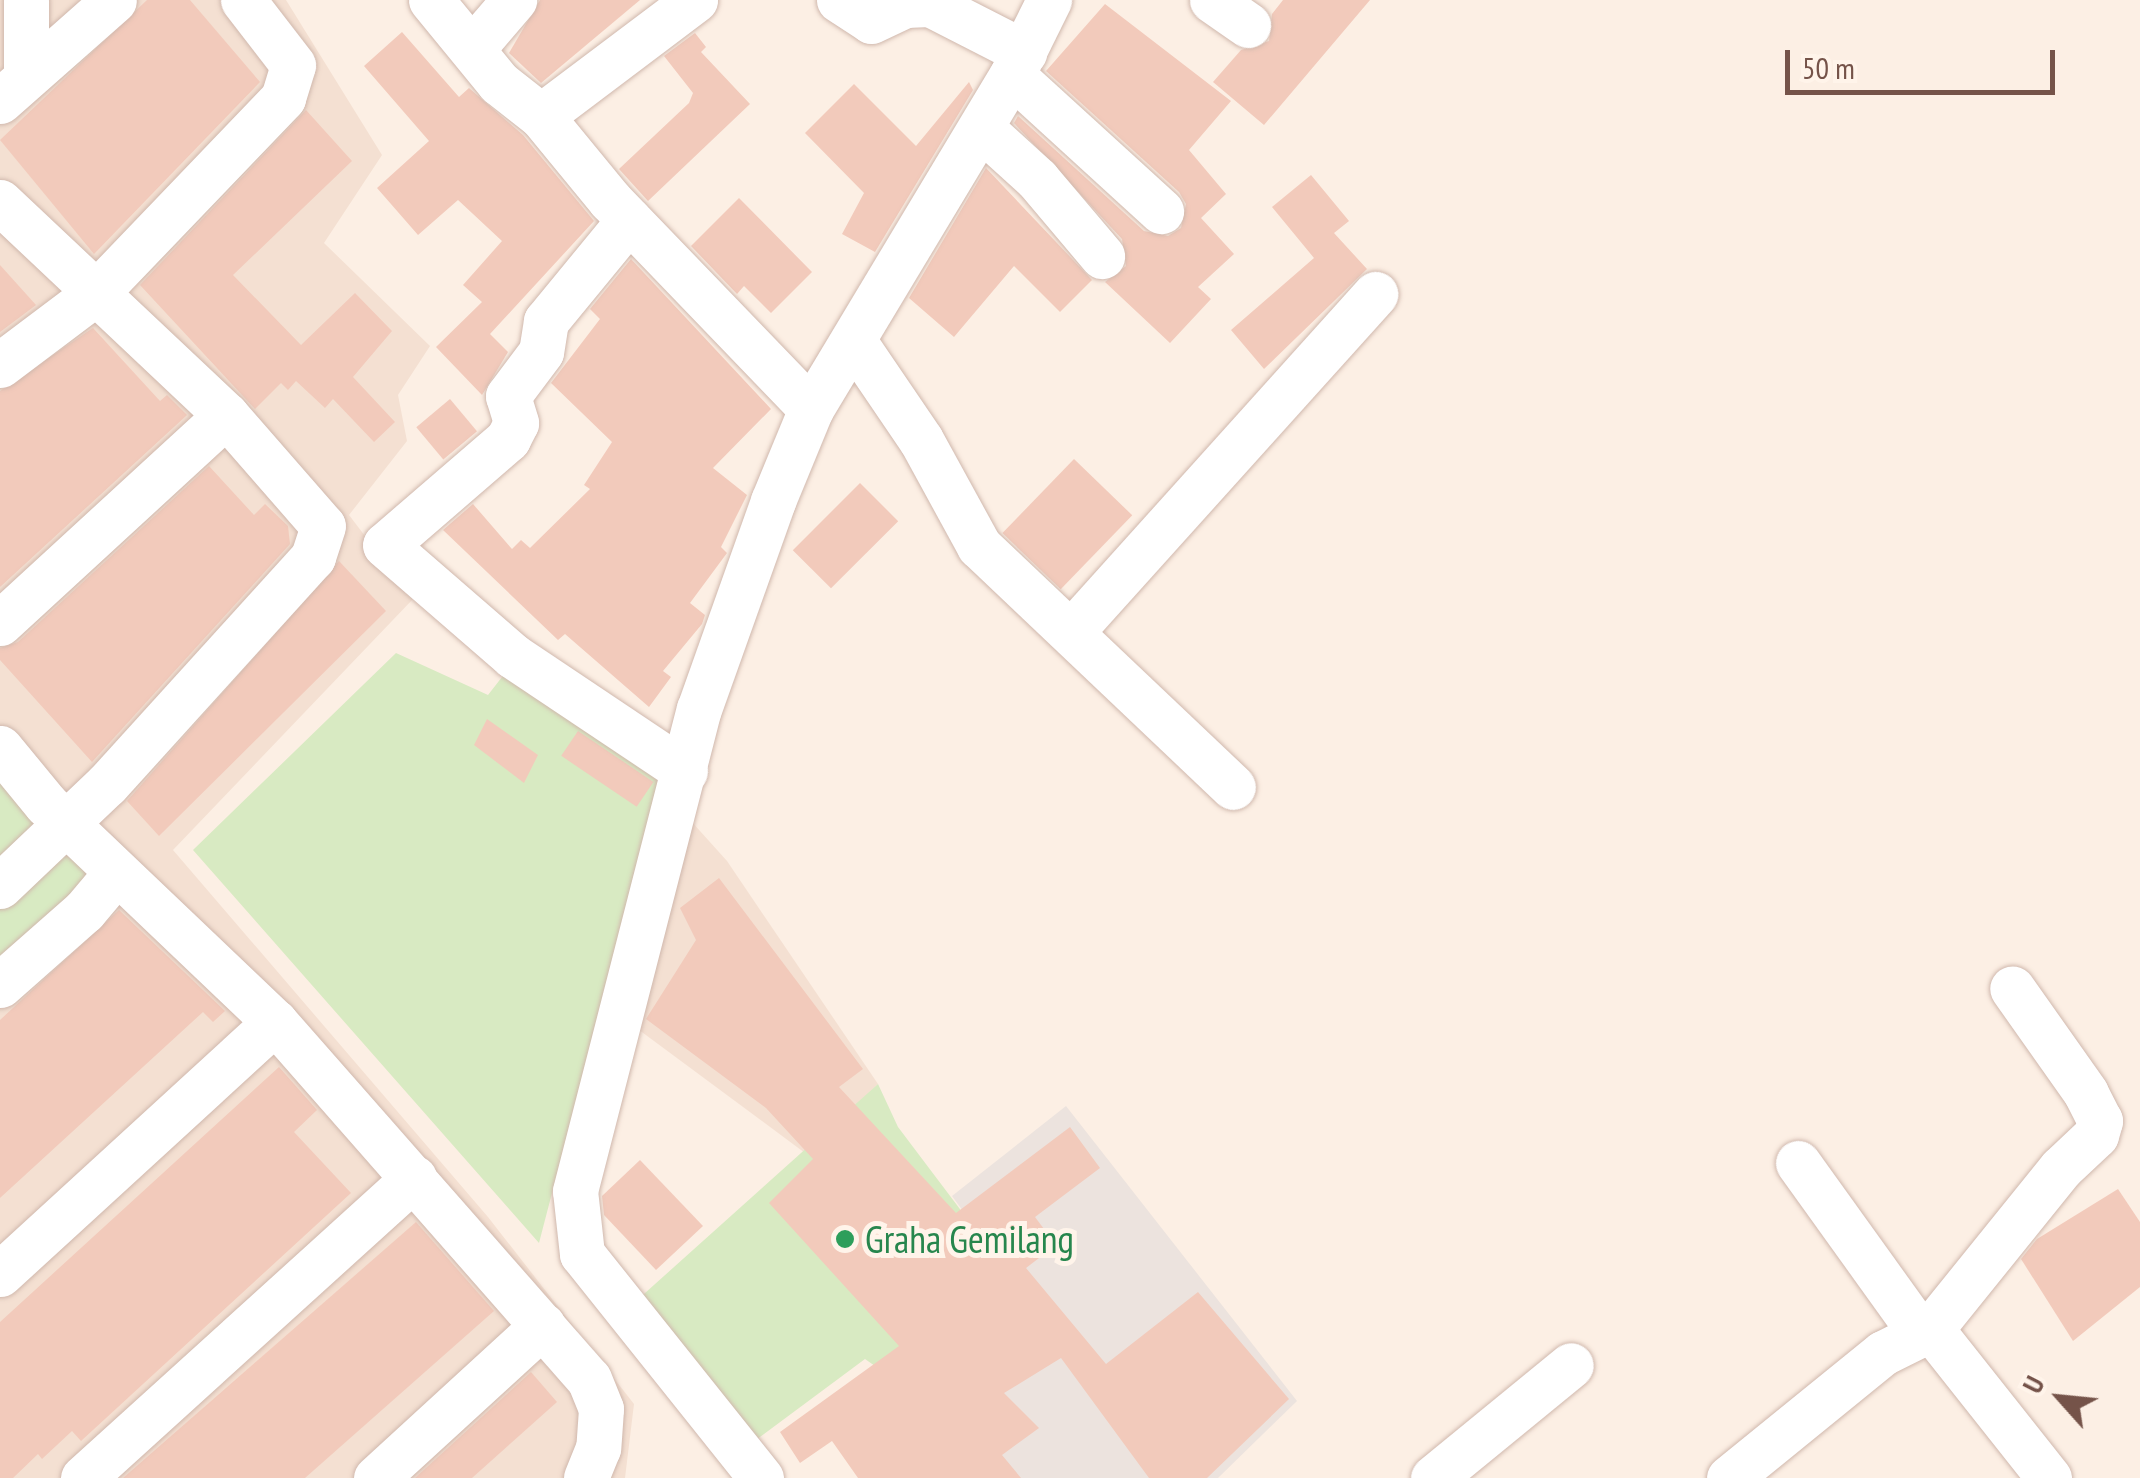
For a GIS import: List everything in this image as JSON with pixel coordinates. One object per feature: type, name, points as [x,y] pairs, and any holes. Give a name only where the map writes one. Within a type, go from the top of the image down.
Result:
[{"type":"street","points":[[13,86],[114,0]]},
{"type":"street","points":[[0,365],[97,292],[283,98],[293,65],[274,32],[243,0]]},
{"type":"street","points":[[431,0],[499,83],[541,116],[629,220],[811,409]]},
{"type":"street","points":[[472,49],[514,0]]},
{"type":"street","points":[[541,116],[695,0]]},
{"type":"street","points":[[839,0],[870,21],[904,4],[930,4],[1018,64],[1162,211]]},
{"type":"street","points":[[761,1478],[633,1323],[582,1254],[575,1191],[712,674],[811,409],[855,343],[981,128],[1049,0]]},
{"type":"street","points":[[13,86],[17,9]]},
{"type":"street","points":[[981,128],[1038,178],[1102,256]]},
{"type":"street","points":[[0,202],[226,415],[323,526],[320,544],[107,784],[66,817],[0,885]]},
{"type":"street","points":[[629,220],[546,320],[541,352],[508,396],[516,422],[508,439],[385,545],[513,656],[685,771]]},
{"type":"street","points":[[1072,632],[1374,294]]},
{"type":"street","points":[[855,343],[921,440],[978,546],[1234,786]]},
{"type":"street","points":[[0,622],[226,415]]},
{"type":"street","points":[[0,748],[116,873],[275,1022],[589,1379],[601,1410],[598,1448],[586,1478]]},
{"type":"street","points":[[0,985],[116,873]]},
{"type":"street","points":[[1728,1478],[1883,1353],[1926,1332],[2061,1168],[2096,1136],[2100,1120],[2012,988]]},
{"type":"street","points":[[0,1274],[275,1022]]},
{"type":"street","points":[[1798,1162],[1926,1332],[2049,1478]]},
{"type":"street","points":[[83,1478],[414,1178]]},
{"type":"street","points":[[376,1478],[543,1326]]},
{"type":"street","points":[[1440,1476],[1571,1366]]},
{"type":"shaded area","points":[[0,0],[286,0],[382,155],[324,243],[430,346],[398,395],[407,441],[349,515],[413,599],[173,850],[488,1217],[634,1404],[625,1478],[0,1478]]},
{"type":"shaded area","points":[[691,821],[727,861],[878,1084],[805,1153],[631,1024]]},
{"type":"shaded area","points":[[1066,1106],[1297,1401],[1218,1478],[961,1478],[1014,1281],[952,1196]]},
{"type":"green space","points":[[526,646],[671,736],[539,1243],[193,850],[396,653],[488,695]]},
{"type":"green space","points":[[0,748],[116,873],[0,985]]},
{"type":"green space","name":"Graha Gemilang","points":[[878,1084],[898,1127],[1015,1282],[895,1380],[865,1359],[745,1448],[635,1302]]},
{"type":"building","points":[[147,0],[190,0],[260,82],[94,254],[0,140]]},
{"type":"building","points":[[540,0],[640,0],[541,83],[509,53]]},
{"type":"building","points":[[1283,0],[1370,0],[1264,125],[1213,82],[1241,50],[1269,41],[1272,14]]},
{"type":"building","points":[[1105,4],[1231,101],[1189,150],[1226,194],[1201,218],[1234,254],[1198,287],[1211,299],[1170,343],[1105,282],[1126,266],[1122,239],[1014,123],[1018,116],[1144,231],[1168,236],[1181,228],[1186,204],[1179,192],[1046,71]]},
{"type":"building","points":[[402,32],[459,97],[469,88],[523,135],[594,221],[490,334],[508,352],[482,395],[436,347],[482,302],[463,285],[502,241],[458,200],[418,235],[377,188],[429,141],[364,66]]},
{"type":"building","points":[[695,33],[706,47],[701,52],[750,104],[648,201],[619,169],[689,103],[693,93],[664,56]]},
{"type":"building","points":[[969,82],[973,90],[875,252],[842,234],[864,193],[805,133],[854,84],[916,146]]},
{"type":"building","points":[[306,110],[352,161],[233,275],[301,345],[355,293],[392,331],[353,377],[395,422],[374,442],[333,399],[325,408],[296,381],[288,390],[281,383],[255,409],[140,285]]},
{"type":"building","points":[[986,168],[1092,280],[1060,312],[1014,266],[954,337],[909,298]]},
{"type":"building","points":[[1311,175],[1349,221],[1334,233],[1367,269],[1264,369],[1231,330],[1314,258],[1272,207]]},
{"type":"building","points":[[739,198],[812,272],[771,313],[744,286],[737,294],[691,246]]},
{"type":"building","points":[[631,259],[771,409],[713,468],[747,495],[721,547],[727,553],[690,603],[705,615],[702,624],[663,671],[671,677],[649,707],[565,634],[558,640],[443,530],[473,504],[512,549],[521,540],[530,548],[590,489],[584,485],[612,442],[551,383],[600,319],[590,309]]},
{"type":"building","points":[[0,265],[36,305],[0,332]]},
{"type":"building","points":[[93,328],[160,401],[167,395],[187,415],[0,587],[0,391]]},
{"type":"building","points":[[450,399],[477,431],[443,459],[416,427]]},
{"type":"building","points":[[1074,459],[1132,515],[1061,589],[1002,533]]},
{"type":"building","points":[[209,466],[254,515],[265,504],[288,526],[290,544],[92,762],[0,660],[0,648],[18,642]]},
{"type":"building","points":[[860,483],[898,521],[831,588],[793,550]]},
{"type":"building","points":[[339,561],[386,611],[159,836],[127,801]]},
{"type":"building","points":[[487,719],[538,755],[524,783],[474,745]]},
{"type":"building","points":[[578,731],[653,782],[637,807],[561,756]]},
{"type":"building","points":[[719,878],[863,1069],[839,1087],[956,1213],[1070,1127],[1100,1168],[1035,1217],[1056,1245],[1026,1268],[1106,1364],[1198,1292],[1289,1399],[1207,1478],[1149,1478],[1061,1358],[1004,1393],[1039,1428],[1002,1455],[1021,1478],[858,1478],[832,1441],[800,1463],[780,1432],[899,1346],[769,1203],[813,1159],[766,1108],[646,1019],[696,940],[680,908]]},
{"type":"building","points":[[119,910],[225,1011],[213,1022],[203,1012],[0,1198],[0,1020]]},
{"type":"building","points":[[279,1067],[317,1110],[294,1132],[351,1193],[81,1441],[72,1431],[42,1459],[38,1454],[13,1478],[0,1478],[0,1322]]},
{"type":"building","points":[[640,1160],[703,1226],[656,1270],[604,1215],[602,1196]]},
{"type":"building","points":[[2118,1189],[2140,1222],[2140,1287],[2073,1341],[2021,1259],[2037,1239]]},
{"type":"building","points":[[416,1222],[494,1311],[305,1478],[123,1478]]},
{"type":"building","points":[[531,1372],[557,1402],[472,1478],[415,1478]]},
{"type":"place","name":"Graha Gemilang","points":[[845,1239]]}]
